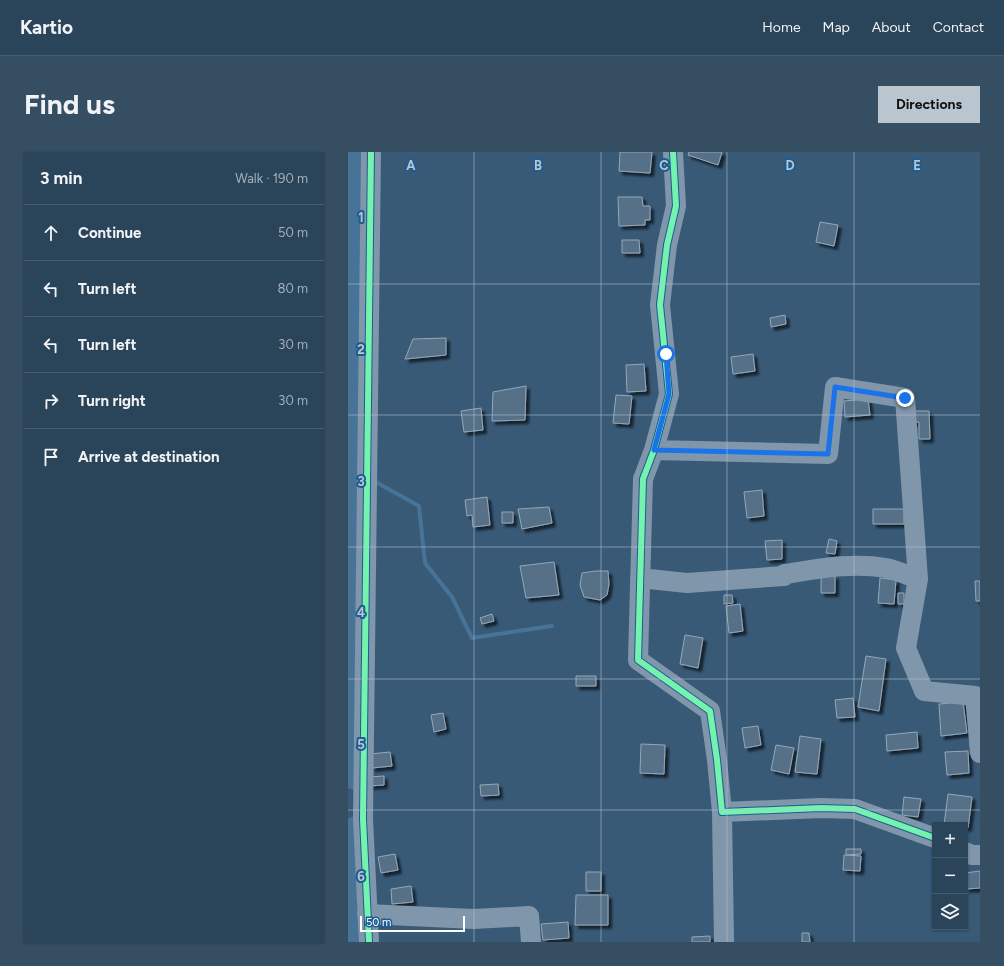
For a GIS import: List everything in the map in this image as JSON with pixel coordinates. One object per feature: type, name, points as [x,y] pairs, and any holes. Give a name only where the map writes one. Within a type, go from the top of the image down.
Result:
[{"type":"street","points":[[369,942],[363,819],[371,152]]},
{"type":"street","points":[[673,152],[676,206],[667,245],[660,305],[669,394],[654,450],[643,479],[638,660],[710,710],[722,812],[724,942]]},
{"type":"street","points":[[654,450],[828,454],[835,387],[905,398],[918,579],[906,648],[924,691],[975,696],[980,753]]},
{"type":"street","points":[[640,578],[687,583],[784,576],[784,574],[823,568],[860,565],[887,568],[918,579]]},
{"type":"street","points":[[722,812],[822,808],[855,809],[932,837]]},
{"type":"street","points":[[968,853],[980,856]]},
{"type":"street","points":[[367,914],[474,919],[530,916],[531,942]]},
{"type":"building","points":[[620,152],[652,152],[650,173],[619,171]]},
{"type":"building","points":[[689,152],[722,152],[718,165],[688,155]]},
{"type":"building","points":[[618,197],[642,197],[643,206],[650,206],[650,220],[645,220],[645,225],[619,226]]},
{"type":"building","points":[[820,222],[838,225],[834,246],[816,242]]},
{"type":"building","points":[[622,240],[639,240],[640,253],[622,253]]},
{"type":"building","points":[[785,315],[786,324],[771,327],[770,318]]},
{"type":"building","points":[[446,338],[446,355],[405,359],[413,339]]},
{"type":"building","points":[[753,354],[755,371],[733,374],[731,357]]},
{"type":"building","points":[[644,364],[646,391],[627,392],[626,365]]},
{"type":"building","points":[[526,386],[525,420],[492,421],[493,392]]},
{"type":"building","points":[[616,395],[632,396],[629,424],[613,423]]},
{"type":"building","points":[[868,399],[870,415],[845,417],[844,401]]},
{"type":"building","points":[[481,408],[483,430],[464,432],[461,411]]},
{"type":"building","points":[[909,411],[929,411],[930,439],[919,439],[919,422],[909,423]]},
{"type":"building","points":[[762,490],[764,516],[747,518],[744,492]]},
{"type":"building","points":[[487,497],[490,525],[473,527],[472,515],[467,516],[465,500]]},
{"type":"building","points":[[549,507],[552,523],[522,529],[518,509]]},
{"type":"building","points":[[873,509],[904,509],[904,524],[873,524]]},
{"type":"building","points":[[502,512],[513,512],[513,523],[502,523]]},
{"type":"building","points":[[829,539],[837,541],[835,554],[826,553]]},
{"type":"building","points":[[782,540],[782,559],[767,560],[765,541]]},
{"type":"building","points":[[554,562],[559,595],[526,598],[520,566]]},
{"type":"building","points":[[608,571],[609,584],[607,595],[600,600],[584,597],[580,585],[582,573]]},
{"type":"building","points":[[821,576],[835,576],[835,593],[821,593]]},
{"type":"building","points":[[880,578],[896,580],[894,604],[878,603]]},
{"type":"building","points":[[975,581],[980,581],[980,601],[976,601]]},
{"type":"building","points":[[898,593],[904,593],[904,604],[898,604]]},
{"type":"building","points":[[724,595],[732,595],[733,603],[724,604]]},
{"type":"building","points":[[740,604],[743,631],[729,633],[726,606]]},
{"type":"building","points":[[492,614],[494,621],[482,624],[480,618]]},
{"type":"building","points":[[685,635],[703,638],[698,668],[680,664]]},
{"type":"building","points":[[866,656],[886,659],[879,711],[858,707]]},
{"type":"building","points":[[576,676],[596,676],[596,686],[576,686]]},
{"type":"building","points":[[853,698],[855,717],[837,718],[835,700]]},
{"type":"building","points":[[963,702],[967,733],[941,736],[939,704]]},
{"type":"building","points":[[443,713],[446,729],[434,732],[431,715]]},
{"type":"building","points":[[758,726],[761,745],[745,748],[742,728]]},
{"type":"building","points":[[917,732],[918,748],[887,751],[886,735]]},
{"type":"building","points":[[800,736],[821,739],[817,774],[795,772]]},
{"type":"building","points":[[641,744],[665,745],[664,774],[640,773]]},
{"type":"building","points":[[776,745],[794,748],[789,774],[771,770]]},
{"type":"building","points":[[968,751],[969,773],[947,775],[945,752]]},
{"type":"building","points":[[390,752],[392,766],[372,768],[370,754]]},
{"type":"building","points":[[384,776],[384,785],[369,786],[368,777]]},
{"type":"building","points":[[498,784],[499,795],[481,796],[480,785]]},
{"type":"building","points":[[948,794],[972,797],[968,828],[968,822],[944,822]]},
{"type":"building","points":[[904,797],[921,799],[918,817],[902,815]]},
{"type":"building","points":[[846,849],[861,849],[861,854],[846,855]]},
{"type":"building","points":[[395,854],[398,870],[381,873],[378,857]]},
{"type":"building","points":[[844,855],[861,856],[860,871],[843,870]]},
{"type":"building","points":[[980,871],[980,888],[968,889],[968,873]]},
{"type":"building","points":[[586,872],[601,872],[601,891],[586,891]]},
{"type":"building","points":[[411,886],[413,902],[392,904],[391,889]]},
{"type":"building","points":[[576,895],[608,895],[608,925],[575,925]]},
{"type":"building","points":[[568,922],[569,938],[543,940],[541,924]]},
{"type":"building","points":[[802,933],[809,933],[810,942],[802,942]]},
{"type":"building","points":[[710,936],[710,942],[692,942],[692,937]]},
{"type":"waterway","points":[[354,777],[353,695],[358,478],[352,302],[357,152]]},
{"type":"waterway","points":[[374,481],[419,506],[425,563],[452,597],[472,638],[552,626]]},
{"type":"waterway","points":[[355,829],[356,942]]},
{"type":"cycle path","points":[[369,942],[363,819],[371,152]]},
{"type":"cycle path","points":[[673,152],[676,206],[667,245],[660,305],[669,394],[654,450],[643,479],[638,660],[710,711],[722,812],[821,808],[855,809],[932,837]]},
{"type":"route","points":[[666,354],[669,394],[654,450],[828,454],[835,387],[905,398]]}]
